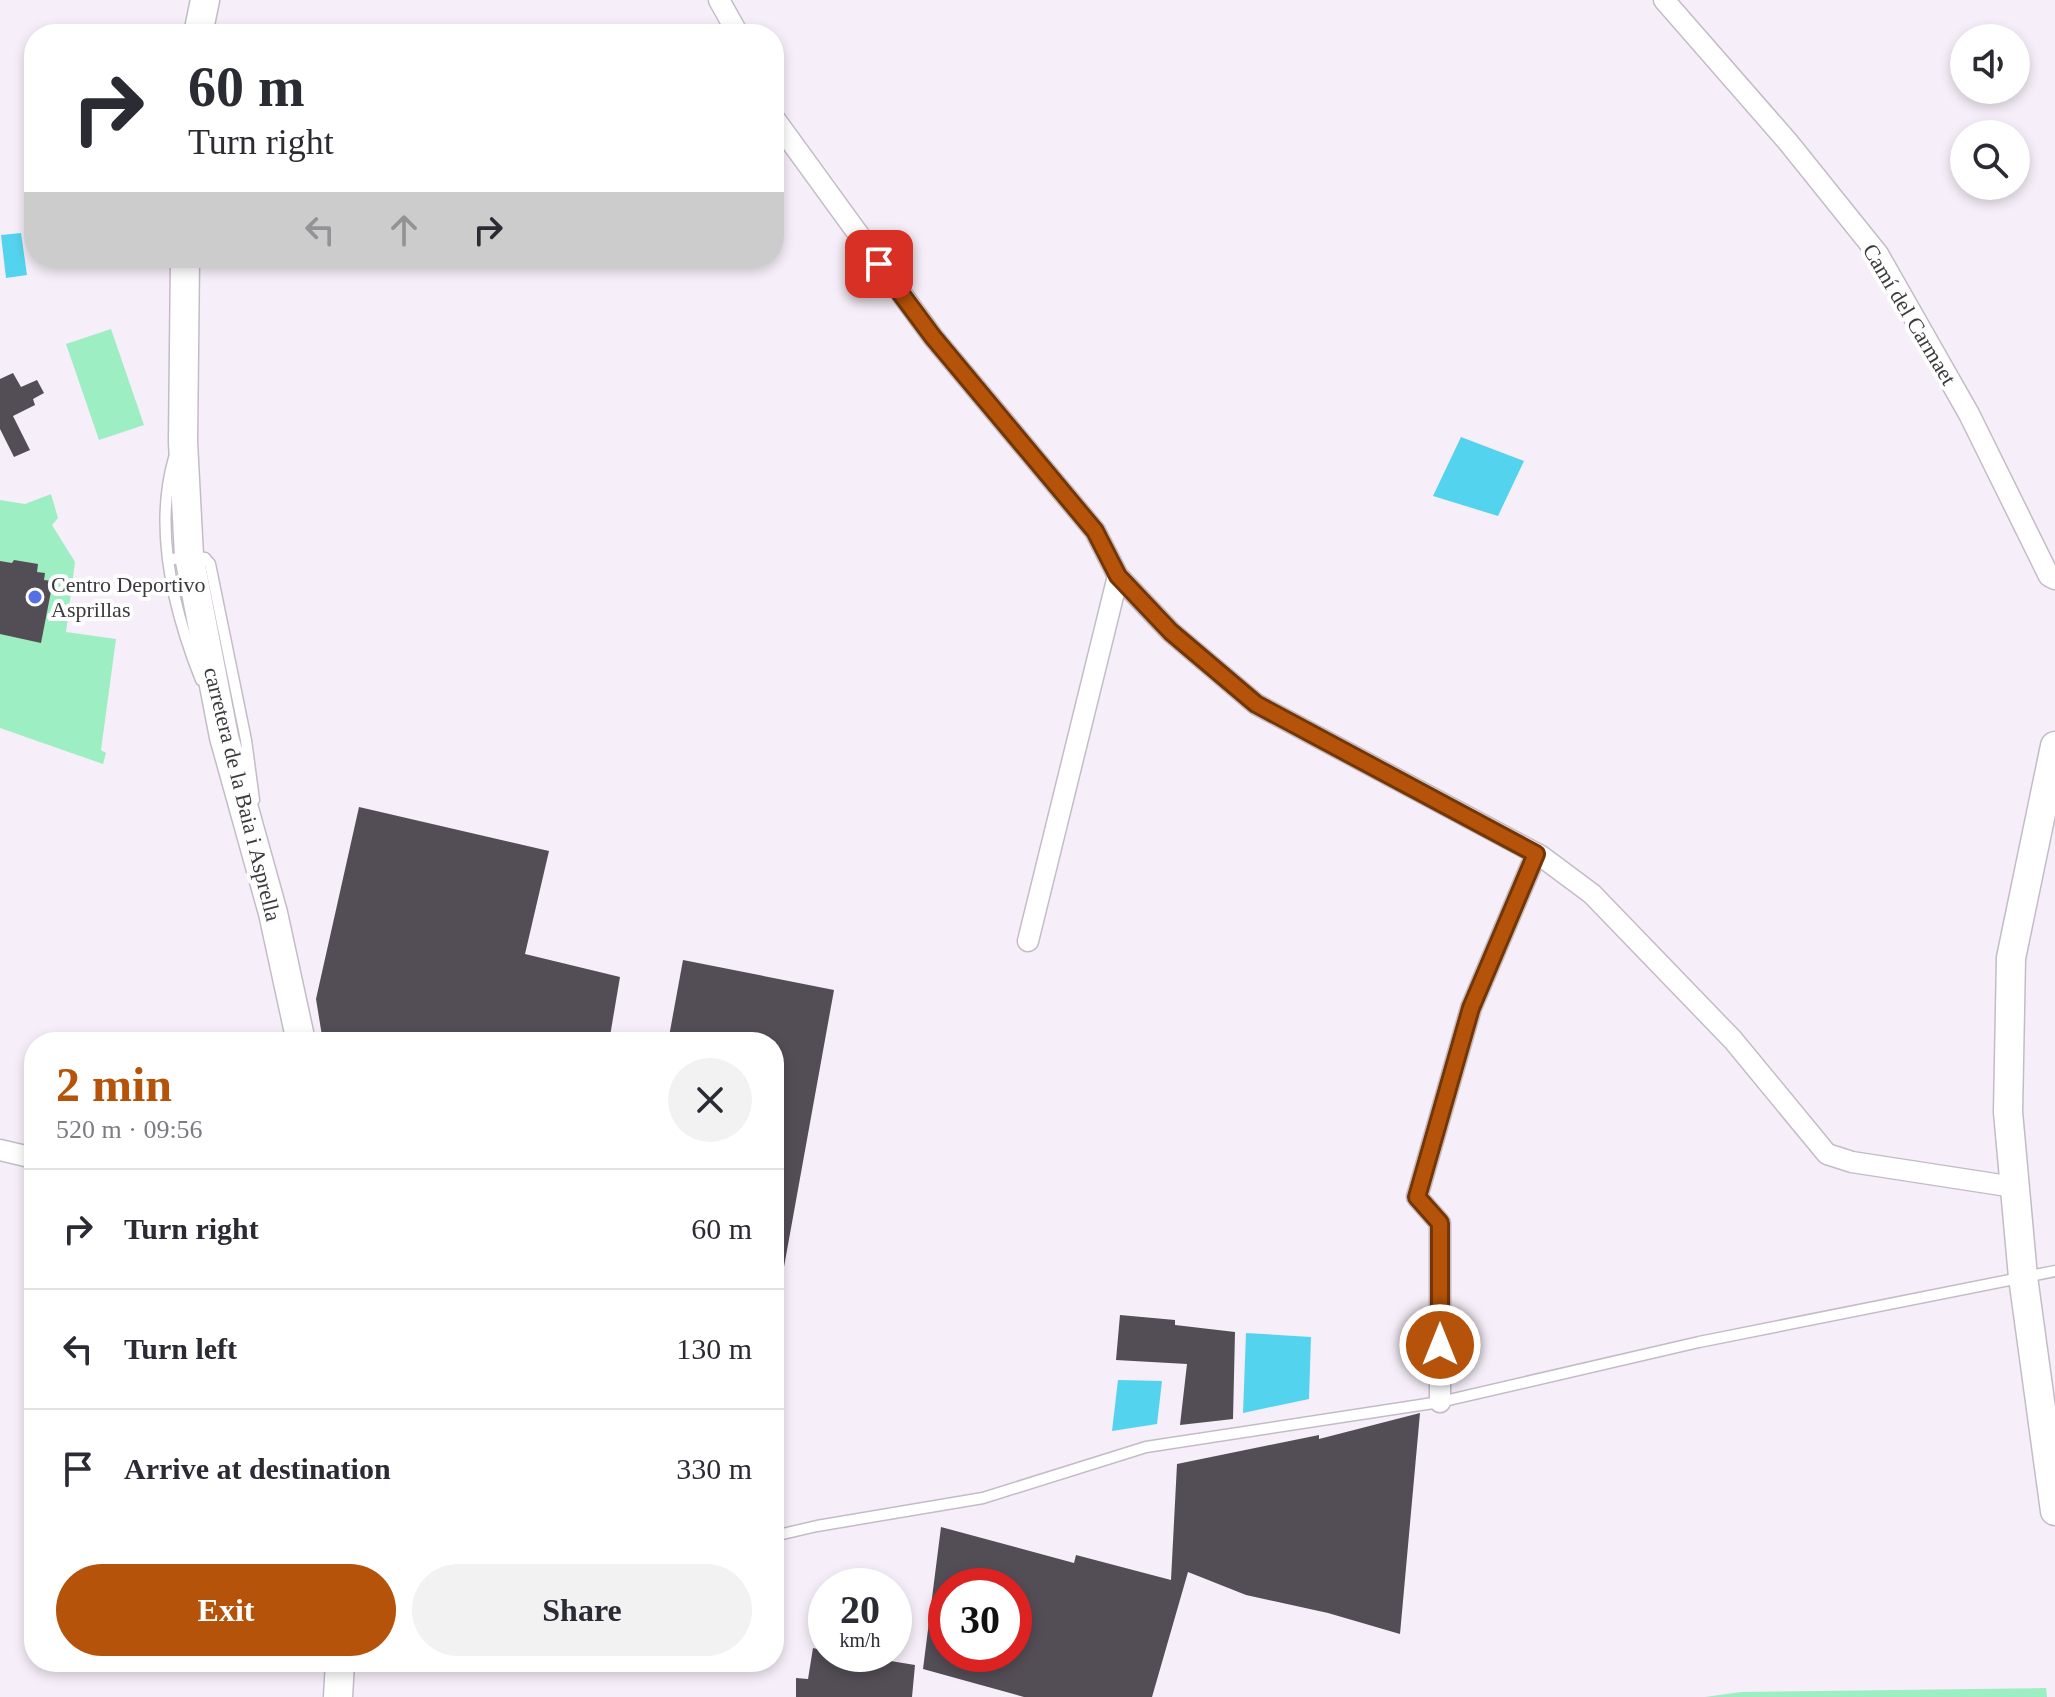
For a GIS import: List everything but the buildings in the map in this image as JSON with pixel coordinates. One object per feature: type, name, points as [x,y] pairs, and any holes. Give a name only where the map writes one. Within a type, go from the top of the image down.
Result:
[{"type":"main road","points":[[200,24],[205,0]]},
{"type":"main road","name":"carretera de la Baia i Asprella","points":[[185,268],[179,558],[205,635],[224,737],[273,913],[299,1032]]},
{"type":"main road","points":[[2055,746],[2011,958],[2008,1112],[2023,1277],[2055,1511]]},
{"type":"main road","points":[[338,1697],[342,1672]]},
{"type":"street","points":[[719,0],[732,24]]},
{"type":"street","name":"Camí del Carmaet","points":[[1664,0],[1788,142],[1878,254],[1969,414],[2049,576],[2055,579]]},
{"type":"street","points":[[784,132],[933,337],[1095,531],[1118,576],[1171,632],[1256,704],[1536,854],[1592,894],[1733,1040],[1827,1154],[1852,1162],[2014,1187]]},
{"type":"street","points":[[1028,941],[1118,576]]},
{"type":"street","points":[[1440,1402],[1440,1223],[1417,1197],[1471,1008],[1536,854]]},
{"type":"street","points":[[0,1150],[24,1156]]},
{"type":"lane","points":[[205,635],[246,740],[254,799],[248,821]]},
{"type":"lane","points":[[784,1534],[983,1498],[1146,1447],[1440,1402],[1699,1342],[2055,1271]]},
{"type":"green space","points":[[111,329],[144,425],[99,440],[66,344]]},
{"type":"green space","name":"Centro Deportivo Asprillas","points":[[51,494],[58,518],[52,525],[75,562],[66,632],[116,639],[101,750],[106,753],[103,764],[0,728],[0,500],[25,504]]},
{"type":"green space","points":[[2046,1688],[2047,1697],[1705,1697],[1741,1692]]},
{"type":"water","points":[[21,233],[27,275],[6,278],[1,235]]},
{"type":"water","points":[[1461,437],[1524,461],[1498,516],[1433,496]]},
{"type":"water","points":[[1246,1333],[1311,1337],[1309,1399],[1243,1413]]},
{"type":"water","points":[[1118,1380],[1162,1381],[1157,1424],[1112,1431]]},
{"type":"place","name":"Centro Deportivo Asprillas","points":[[35,597]]},
{"type":"route","points":[[879,264],[933,337],[1095,531],[1118,576],[1171,632],[1256,704],[1536,854],[1471,1008],[1417,1197],[1440,1223],[1440,1345]]}]
